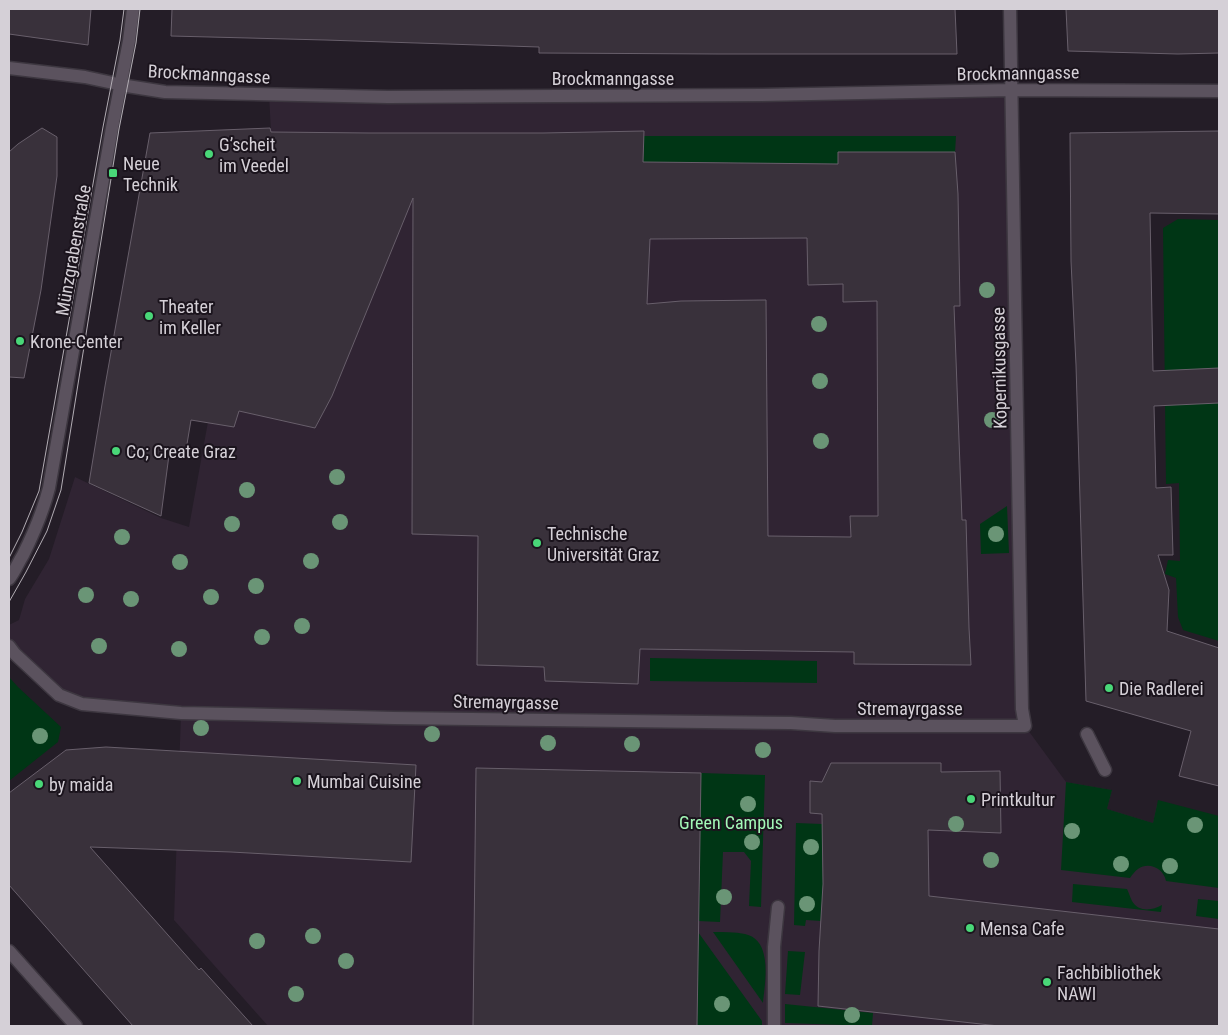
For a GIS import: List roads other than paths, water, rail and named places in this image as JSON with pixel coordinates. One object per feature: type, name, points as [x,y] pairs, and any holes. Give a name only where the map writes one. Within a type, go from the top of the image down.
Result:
[{"type":"street","name":"Münzgrabenstraße","points":[[9,579],[31,539],[49,488],[112,128],[129,42],[133,9]]},
{"type":"street","name":"Kopernikusgasse","points":[[1010,9],[1022,709],[1025,726]]},
{"type":"street","name":"Brockmanngasse","points":[[9,68],[85,78],[165,92],[388,98],[762,95],[1011,90],[1219,91]]},
{"type":"street","name":"Stremayrgasse","points":[[9,646],[15,654],[59,695],[82,704],[181,713],[394,718],[791,723],[835,726],[1025,726]]},
{"type":"street","points":[[1087,734],[1105,770]]},
{"type":"street","points":[[774,1026],[774,947],[778,908]]},
{"type":"street","points":[[9,951],[76,1026]]},
{"type":"tram line","points":[[9,558],[39,491],[124,9]]},
{"type":"tram line","points":[[9,602],[47,531],[61,490],[119,129],[136,43],[140,9]]},
{"type":"place","name":"G’scheit im Veedel","points":[[209,154]]},
{"type":"place","name":"Neue Technik","points":[[113,173]]},
{"type":"place","name":"Theater im Keller","points":[[149,316]]},
{"type":"place","name":"Krone-Center","points":[[20,341]]},
{"type":"place","name":"Co; Create Graz","points":[[116,451]]},
{"type":"place","name":"Technische Universität Graz","points":[[537,543]]},
{"type":"place","name":"Die Radlerei","points":[[1109,688]]},
{"type":"place","name":"Mumbai Cuisine","points":[[297,781]]},
{"type":"place","name":"by maida","points":[[39,784]]},
{"type":"place","name":"Printkultur","points":[[971,799]]},
{"type":"place","name":"Mensa Cafe","points":[[970,928]]},
{"type":"place","name":"Fachbibliothek NAWI","points":[[1047,982]]},
{"type":"park label","name":"Green Campus","points":[[731,822]]}]
